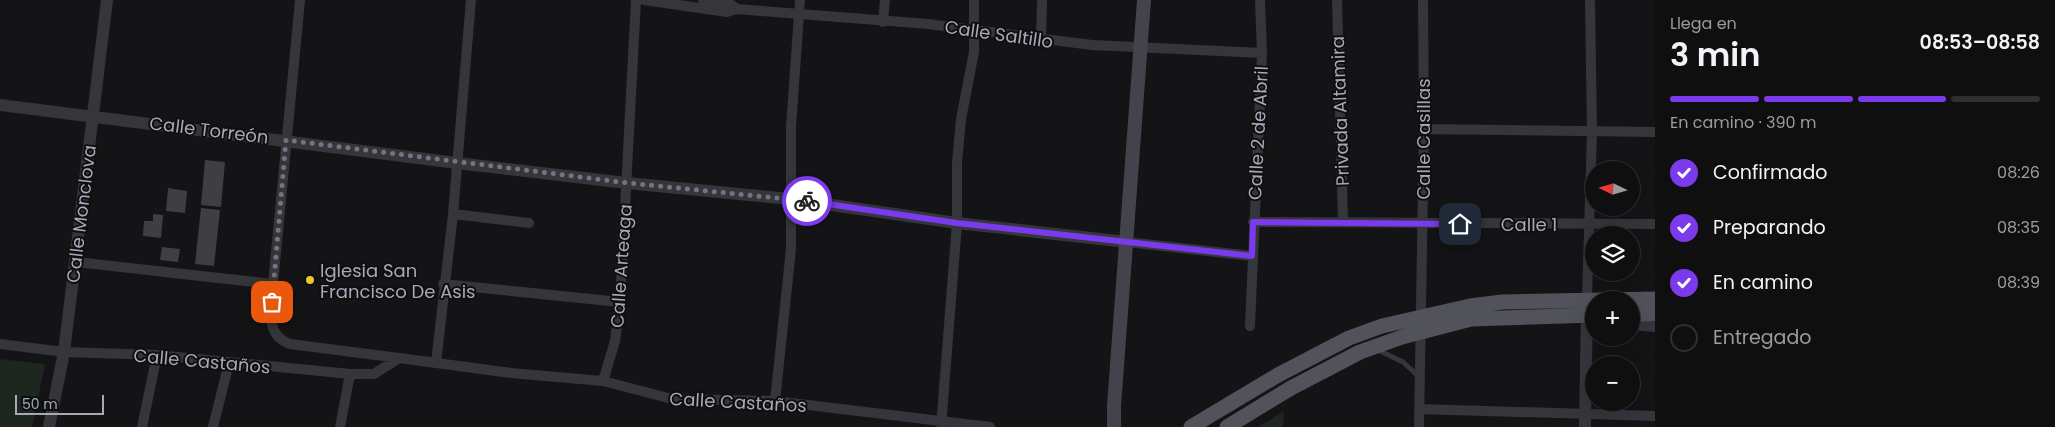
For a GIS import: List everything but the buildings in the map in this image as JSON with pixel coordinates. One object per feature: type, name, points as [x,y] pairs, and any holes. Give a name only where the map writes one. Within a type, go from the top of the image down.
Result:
[{"type":"main road","points":[[1114,427],[1144,0]]},
{"type":"main road","points":[[1191,427],[1230,402],[1349,338],[1422,316],[1502,302],[1585,299]]},
{"type":"main road","points":[[1640,299],[1655,299]]},
{"type":"main road","points":[[1640,314],[1655,314]]},
{"type":"main road","points":[[1227,427],[1291,388],[1370,347],[1471,319],[1585,315]]},
{"type":"street","name":"Calle Monclova","points":[[49,427],[64,352],[107,0]]},
{"type":"street","points":[[76,262],[273,284],[300,0]]},
{"type":"street","points":[[436,363],[453,214],[471,0]]},
{"type":"street","name":"Calle Arteaga","points":[[603,381],[615,341],[620,302],[622,246],[628,183],[631,70],[636,0]]},
{"type":"street","name":"Calle Saltillo","points":[[644,0],[727,12],[737,9],[883,22],[928,24],[1041,40],[1262,53]]},
{"type":"street","name":"Calle Saltillo","points":[[703,0],[729,3],[737,9]]},
{"type":"street","points":[[775,401],[791,249],[790,199],[793,81],[800,0]]},
{"type":"street","points":[[883,22],[885,0]]},
{"type":"street","points":[[941,425],[957,223],[957,162],[961,119],[972,70],[974,0]]},
{"type":"street","points":[[1041,40],[1042,0]]},
{"type":"street","name":"Calle 2 de Abril","points":[[1250,326],[1253,222],[1262,53],[1260,0]]},
{"type":"street","name":"Privada Altamira","points":[[1337,0],[1343,222]]},
{"type":"street","name":"Calle Casillas","points":[[1419,427],[1424,129],[1423,0]]},
{"type":"street","points":[[1587,291],[1592,132],[1590,0]]},
{"type":"street","name":"Calle Torreón","points":[[0,104],[457,163],[628,183],[790,199],[957,223],[1252,256]]},
{"type":"street","points":[[1424,129],[1655,132]]},
{"type":"street","points":[[453,214],[529,224]]},
{"type":"street","name":"Calle 1","points":[[1253,222],[1655,224]]},
{"type":"street","name":"Calle Castaños","points":[[273,284],[271,320],[273,332],[279,340],[290,344],[511,373],[603,381],[672,399],[775,401],[941,425],[990,427]]},
{"type":"street","points":[[444,284],[620,302]]},
{"type":"street","points":[[1640,326],[1655,327]]},
{"type":"street","name":"Calle Castaños","points":[[0,344],[64,352],[157,355],[350,374],[374,374],[398,358]]},
{"type":"street","points":[[1585,421],[1589,346]]},
{"type":"street","points":[[142,427],[157,355]]},
{"type":"street","points":[[213,427],[229,363]]},
{"type":"street","points":[[340,427],[350,374]]},
{"type":"street","points":[[1419,409],[1585,421],[1655,416]]},
{"type":"lane","points":[[1370,347],[1403,362],[1419,377]]},
{"type":"shaded area","points":[[0,359],[45,364],[32,427],[0,427]]},
{"type":"shaded area","points":[[1284,411],[1283,427],[1258,427]]},
{"type":"way so far","points":[[272,302],[286,140],[457,163],[807,201]]},
{"type":"place","name":"Iglesia San Francisco De Asis","points":[[310,280]]},
{"type":"route","points":[[807,201],[957,223],[1252,256],[1253,222],[1460,224]]}]
